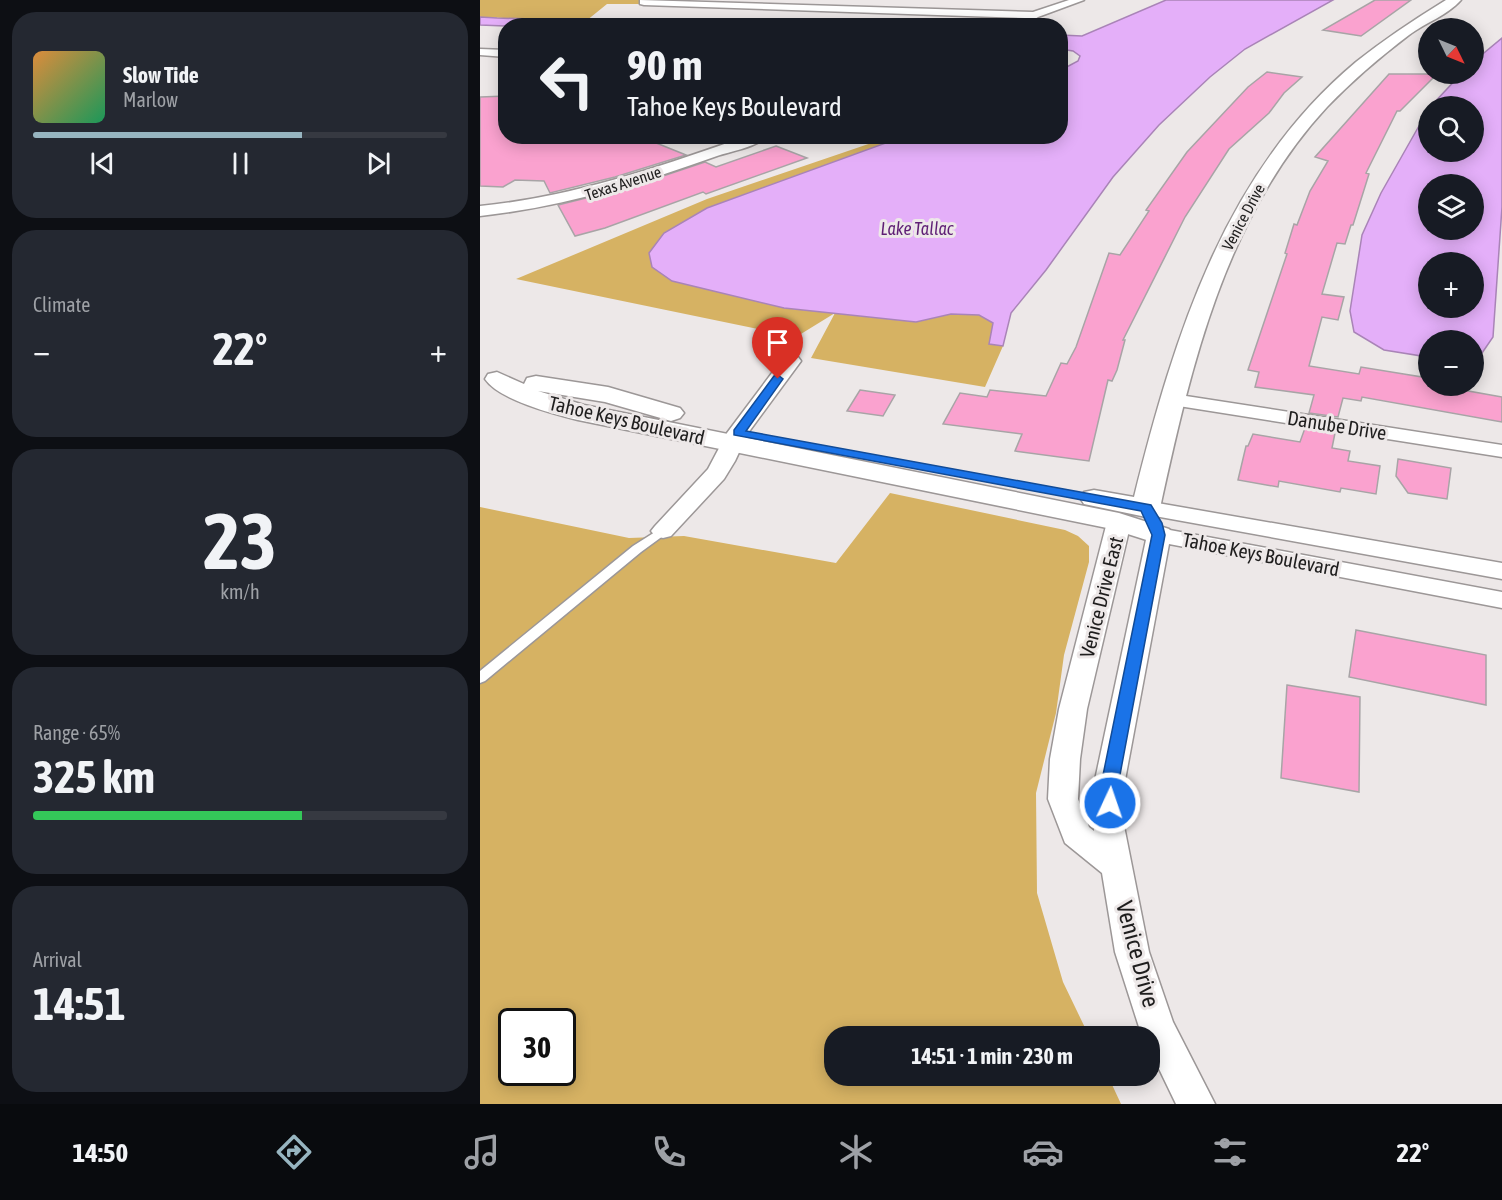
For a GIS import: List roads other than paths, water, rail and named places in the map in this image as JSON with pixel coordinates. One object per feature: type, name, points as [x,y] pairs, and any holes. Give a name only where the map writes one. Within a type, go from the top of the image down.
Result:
[{"type":"street","points":[[644,2],[672,1],[1031,18],[1079,0]]},
{"type":"street","name":"Venice Drive","points":[[1146,508],[1173,400],[1209,286],[1236,225],[1273,163],[1319,105],[1349,75],[1381,48],[1455,0]]},
{"type":"street","points":[[480,52],[498,53]]},
{"type":"street","name":"Texas Avenue","points":[[480,211],[548,204],[583,196],[738,144]]},
{"type":"street","points":[[663,531],[713,478],[736,438],[791,361]]},
{"type":"street","name":"Tahoe Keys Boulevard","points":[[488,377],[526,395],[578,412],[1502,571]]},
{"type":"street","name":"Danube Drive","points":[[1173,400],[1502,451]]},
{"type":"street","name":"Tahoe Keys Boulevard","points":[[736,438],[1119,522],[1159,535],[1502,600]]},
{"type":"street","points":[[1117,867],[1109,826],[1110,780],[1159,535],[1146,508]]},
{"type":"street","name":"Venice Drive East","points":[[1117,867],[1076,834],[1063,800],[1065,759],[1073,710],[1119,522],[1146,508]]},
{"type":"street","name":"Venice Drive","points":[[1117,867],[1132,952],[1157,1027],[1196,1104]]},
{"type":"lane","points":[[480,678],[637,549],[663,531]]},
{"type":"water","name":"Lake Tallac","points":[[1166,0],[1333,0],[1245,49],[1210,77],[1159,125],[1113,177],[1046,270],[1011,313],[1003,346],[989,344],[993,323],[979,315],[951,314],[916,322],[784,308],[672,281],[652,267],[649,253],[664,233],[707,208],[883,144],[1068,144],[1068,66],[1078,61],[1080,56],[1068,50],[1068,35],[1082,36]]},
{"type":"water","points":[[480,17],[498,18],[498,26],[480,25]]},
{"type":"water","points":[[1502,38],[1502,207],[1493,337],[1484,350],[1484,330],[1418,330],[1418,355],[1384,350],[1354,332],[1350,311],[1362,235],[1381,193],[1418,128],[1418,162],[1484,162],[1484,96],[1440,96],[1452,84],[1484,84],[1484,53]]}]
